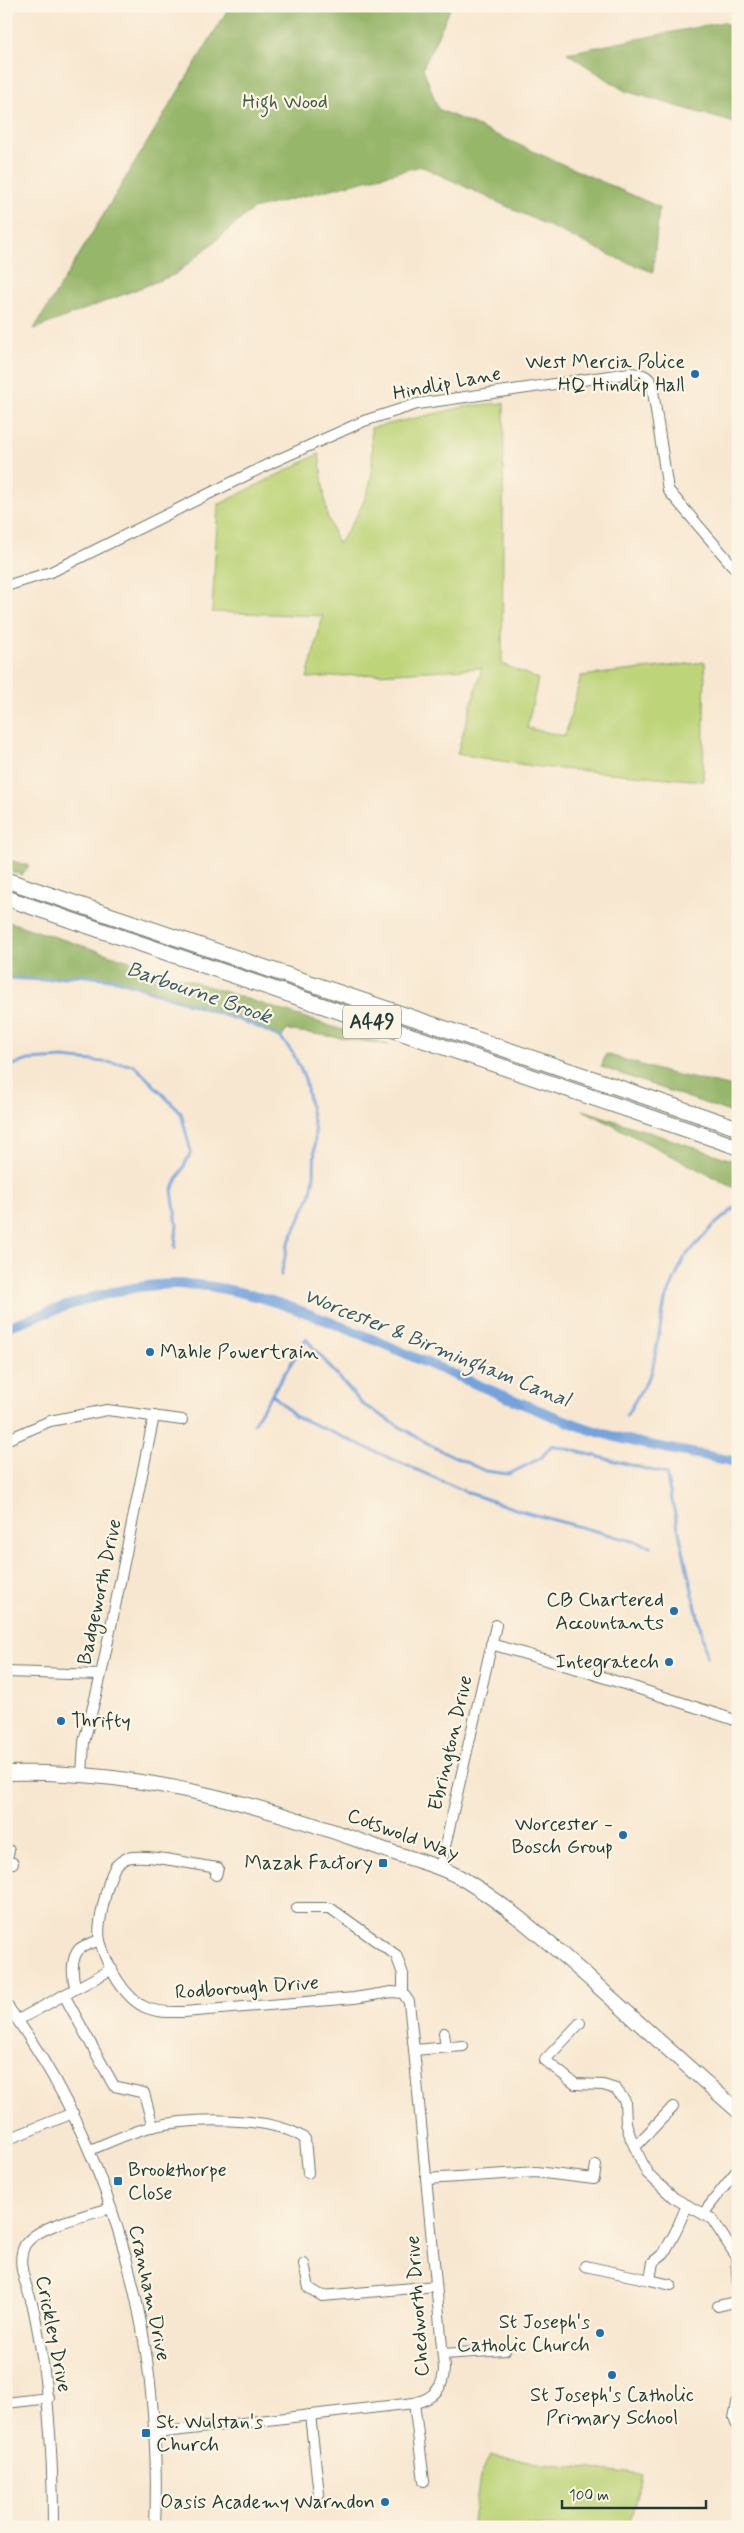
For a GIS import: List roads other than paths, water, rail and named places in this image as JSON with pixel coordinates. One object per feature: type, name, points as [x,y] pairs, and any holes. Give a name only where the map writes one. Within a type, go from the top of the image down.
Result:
[{"type":"highway","name":"A449","points":[[6,880],[738,1128]]},
{"type":"highway","name":"A449","points":[[6,898],[738,1147]]},
{"type":"main road","name":"Cotswold Way","points":[[6,1773],[49,1772],[137,1781],[230,1799],[318,1825],[440,1868],[463,1879],[526,1922],[738,2112]]},
{"type":"street","name":"Hindlip Lane","points":[[6,586],[51,572],[271,463],[364,421],[417,404],[630,373],[643,374],[649,378],[652,384],[670,496],[738,572]]},
{"type":"street","points":[[6,1440],[50,1421],[108,1410],[182,1420]]},
{"type":"street","name":"Badgeworth Drive","points":[[82,1775],[84,1742],[101,1675],[154,1416]]},
{"type":"street","name":"Ebrington Drive","points":[[440,1868],[496,1625]]},
{"type":"street","points":[[491,1644],[581,1670],[738,1721]]},
{"type":"street","points":[[6,1672],[101,1675]]},
{"type":"street","points":[[9,1850],[6,1862],[13,1864]]},
{"type":"street","points":[[76,1988],[72,1978],[77,1951],[100,1940],[99,1931],[116,1866],[126,1858],[140,1857],[218,1868],[216,1875]]},
{"type":"street","name":"Chedworth Drive","points":[[156,2433],[414,2403],[429,2399],[441,2385],[444,2375],[414,2050],[409,2002],[403,1993],[403,1974],[396,1955],[330,1908],[297,1908]]},
{"type":"street","name":"Rodborough Drive","points":[[100,1940],[112,1969],[135,2001],[147,2008],[162,2012],[403,1993]]},
{"type":"street","points":[[18,2020],[112,1969]]},
{"type":"street","points":[[64,1995],[114,2086],[144,2093],[153,2127]]},
{"type":"street","name":"Cranham Drive","points":[[6,2004],[47,2066],[73,2113],[90,2150],[111,2208],[138,2311],[156,2433],[154,2527]]},
{"type":"street","points":[[580,2023],[545,2060],[575,2084],[602,2085],[616,2089],[625,2101],[626,2123],[647,2173],[674,2198],[712,2220],[737,2256],[738,2289]]},
{"type":"street","points":[[444,2033],[446,2047]]},
{"type":"street","points":[[414,2050],[463,2046]]},
{"type":"street","points":[[635,2147],[673,2107]]},
{"type":"street","points":[[6,2140],[73,2113]]},
{"type":"street","points":[[90,2150],[153,2127],[205,2120],[256,2123],[290,2129],[305,2138],[308,2174]]},
{"type":"street","points":[[426,2179],[536,2172],[594,2179],[596,2165]]},
{"type":"street","points":[[703,2214],[738,2169]]},
{"type":"street","points":[[650,2280],[653,2262],[664,2252],[676,2233],[687,2205]]},
{"type":"street","name":"Crickley Drive","points":[[53,2527],[49,2398],[39,2338],[22,2266],[23,2251],[36,2233],[111,2208]]},
{"type":"street","points":[[304,2264],[309,2288],[322,2296],[436,2286]]},
{"type":"street","points":[[585,2266],[671,2285]]},
{"type":"street","points":[[718,2306],[738,2301]]},
{"type":"street","points":[[443,2354],[505,2350]]},
{"type":"street","points":[[6,2403],[49,2398]]},
{"type":"street","points":[[738,2399],[734,2418],[738,2428]]},
{"type":"street","points":[[414,2403],[424,2481]]},
{"type":"street","points":[[310,2415],[319,2494]]},
{"type":"waterway","name":"Barbourne Brook","points":[[6,978],[43,980],[78,975],[117,980],[251,1024],[281,1038],[293,1053],[305,1079],[315,1132],[314,1177],[310,1196],[288,1244],[281,1275]]},
{"type":"waterway","points":[[6,1067],[29,1060],[63,1058],[134,1065],[181,1113],[191,1152],[172,1190],[177,1225],[175,1248]]},
{"type":"waterway","name":"Barbourne Brook","points":[[626,1416],[652,1372],[665,1301],[684,1258],[713,1226],[738,1205]]},
{"type":"waterway","name":"Worcester & Birmingham Canal","points":[[6,1327],[68,1305],[130,1288],[173,1284],[225,1289],[281,1304],[335,1324],[506,1397],[580,1426],[638,1442],[738,1462]]},
{"type":"waterway","name":"Barbourne Brook","points":[[651,1546],[521,1511],[469,1493],[295,1416],[272,1394],[306,1339],[362,1404],[432,1446],[485,1471],[509,1474],[541,1458],[552,1445],[666,1474],[707,1657]]},
{"type":"waterway","points":[[253,1424],[272,1394]]},
{"type":"place","name":"West Mercia Police HQ Hindlip Hall","points":[[695,374]]},
{"type":"place","name":"Mahle Powertrain","points":[[150,1352]]},
{"type":"place","name":"CB Chartered Accountants","points":[[674,1611]]},
{"type":"place","name":"Integratech","points":[[669,1662]]},
{"type":"place","name":"Thrifty","points":[[61,1721]]},
{"type":"place","name":"Worcester - Bosch Group","points":[[623,1835]]},
{"type":"place","name":"Mazak Factory","points":[[383,1863]]},
{"type":"place","name":"Brookthorpe Close","points":[[118,2181]]},
{"type":"place","name":"St Joseph's Catholic Church","points":[[600,2333]]},
{"type":"place","name":"St Joseph's Catholic Primary School","points":[[612,2375]]},
{"type":"place","name":"St. Wulstan's Church","points":[[146,2433]]},
{"type":"place","name":"Oasis Academy Warndon","points":[[385,2502]]},
{"type":"park label","name":"High Wood","points":[[285,102]]}]
